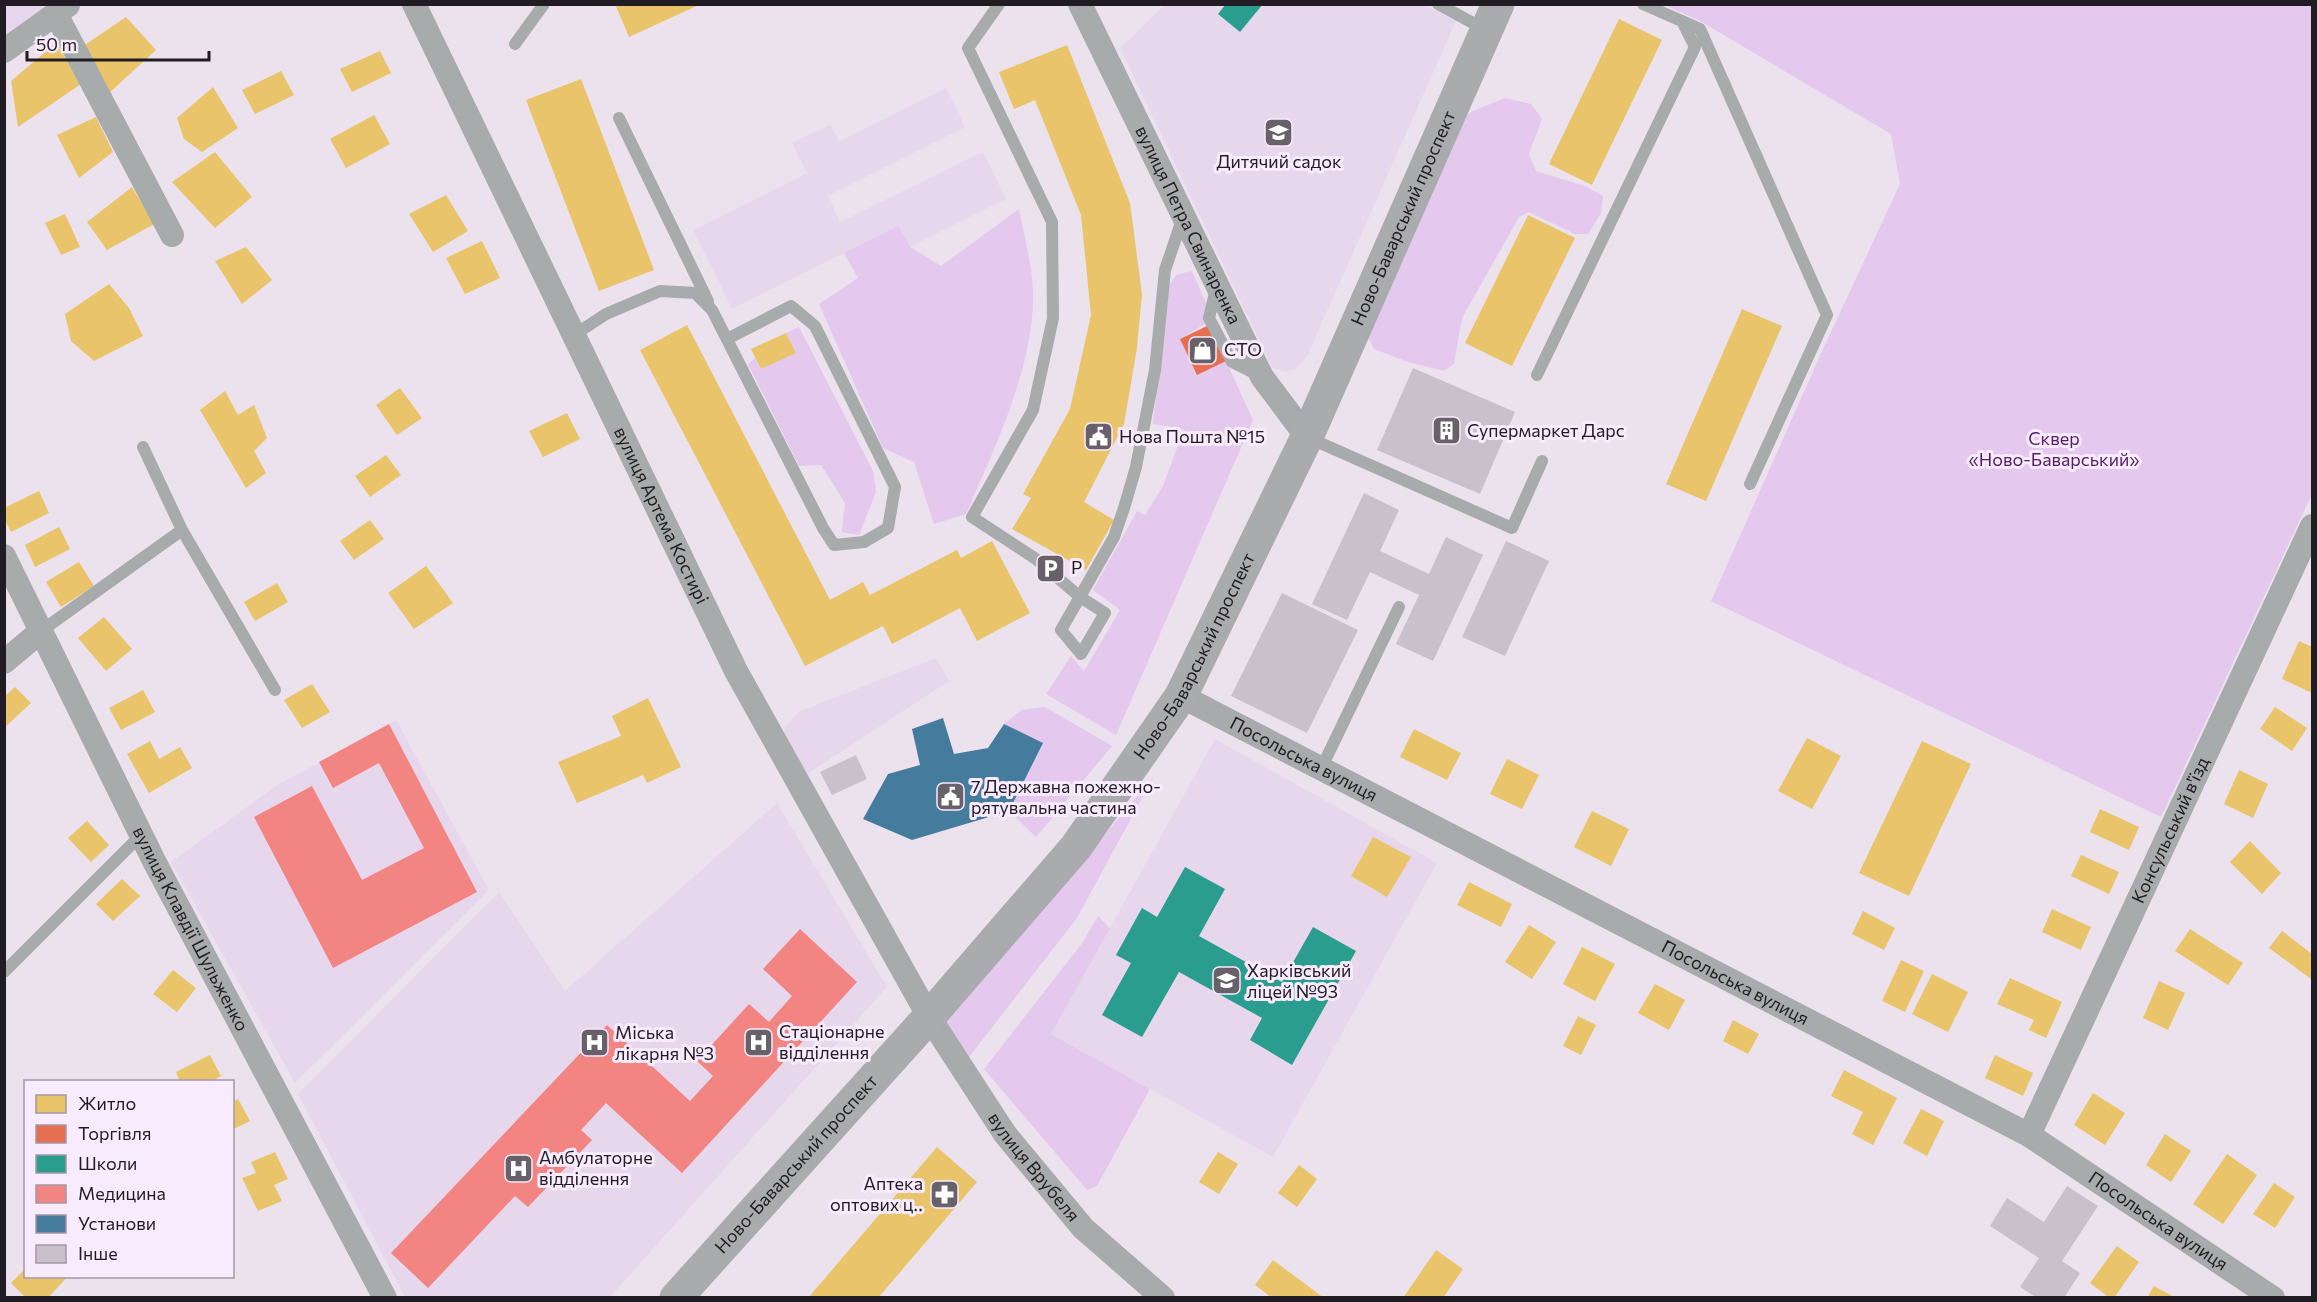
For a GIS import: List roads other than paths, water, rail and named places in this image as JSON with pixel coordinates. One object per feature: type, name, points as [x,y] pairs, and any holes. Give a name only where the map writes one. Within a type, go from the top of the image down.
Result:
[{"type":"main road","name":"Ново-Баварський проспект","points":[[676,1298],[928,1017],[1076,846],[1181,696],[1307,437],[1492,17]]},
{"type":"street","name":"вулиця Артема Костирі","points":[[414,4],[736,672],[928,1017]]},
{"type":"street","name":"вулиця Петра Свинаренка","points":[[1080,4],[1262,377],[1307,437]]},
{"type":"street","points":[[4,51],[63,9],[172,235]]},
{"type":"street","name":"Консульський в'їзд","points":[[2029,1135],[2313,526]]},
{"type":"street","name":"вулиця Клавдії Шульженко","points":[[4,556],[141,836],[385,1298]]},
{"type":"street","points":[[4,662],[41,631]]},
{"type":"street","name":"Посольська вулиця","points":[[1181,696],[2029,1135],[2273,1298]]},
{"type":"street","name":"вулиця Врубеля","points":[[928,1017],[1005,1134],[1083,1228],[1163,1298]]},
{"type":"lane","points":[[515,44],[544,4]]},
{"type":"lane","points":[[999,4],[968,48],[1052,222],[1053,318],[1033,410],[972,517],[1036,559],[1080,597],[1114,537],[1136,467],[1155,370],[1165,270],[1183,216]]},
{"type":"lane","points":[[1438,4],[1492,17]]},
{"type":"lane","points":[[1643,4],[1700,29],[1827,315],[1750,484]]},
{"type":"lane","points":[[1537,375],[1695,47],[1682,21]]},
{"type":"lane","points":[[619,118],[712,310],[823,528],[834,545],[864,542],[888,528],[895,487],[815,326],[791,306],[727,339]]},
{"type":"lane","points":[[574,335],[606,314],[660,291],[695,293],[712,310]]},
{"type":"lane","points":[[1307,437],[1512,528],[1542,461]]},
{"type":"lane","points":[[143,447],[182,530],[275,690]]},
{"type":"lane","points":[[41,631],[182,530]]},
{"type":"lane","points":[[1321,769],[1399,607]]},
{"type":"lane","points":[[4,972],[141,836]]},
{"type":"place","name":"Дитячий садок","points":[[1279,133]]},
{"type":"place","name":"СТО","points":[[1203,350]]},
{"type":"place","name":"Супермаркет Дарс","points":[[1446,431]]},
{"type":"place","name":"Нова Пошта №15","points":[[1098,437]]},
{"type":"place","name":"Р","points":[[1050,568]]},
{"type":"place","name":"7 Державна пожежно- рятувальна частина","points":[[950,797]]},
{"type":"place","name":"Харківський ліцей №93","points":[[1226,981]]},
{"type":"place","name":"Стаціонарне відділення","points":[[758,1042]]},
{"type":"place","name":"Міська лікарня №3","points":[[594,1043]]},
{"type":"place","name":"Амбулаторне відділення","points":[[518,1168]]},
{"type":"place","name":"Аптека оптових ц‥","points":[[944,1194]]},
{"type":"park label","name":"Сквер «Ново-Баварський»","points":[[2054,449]]}]
